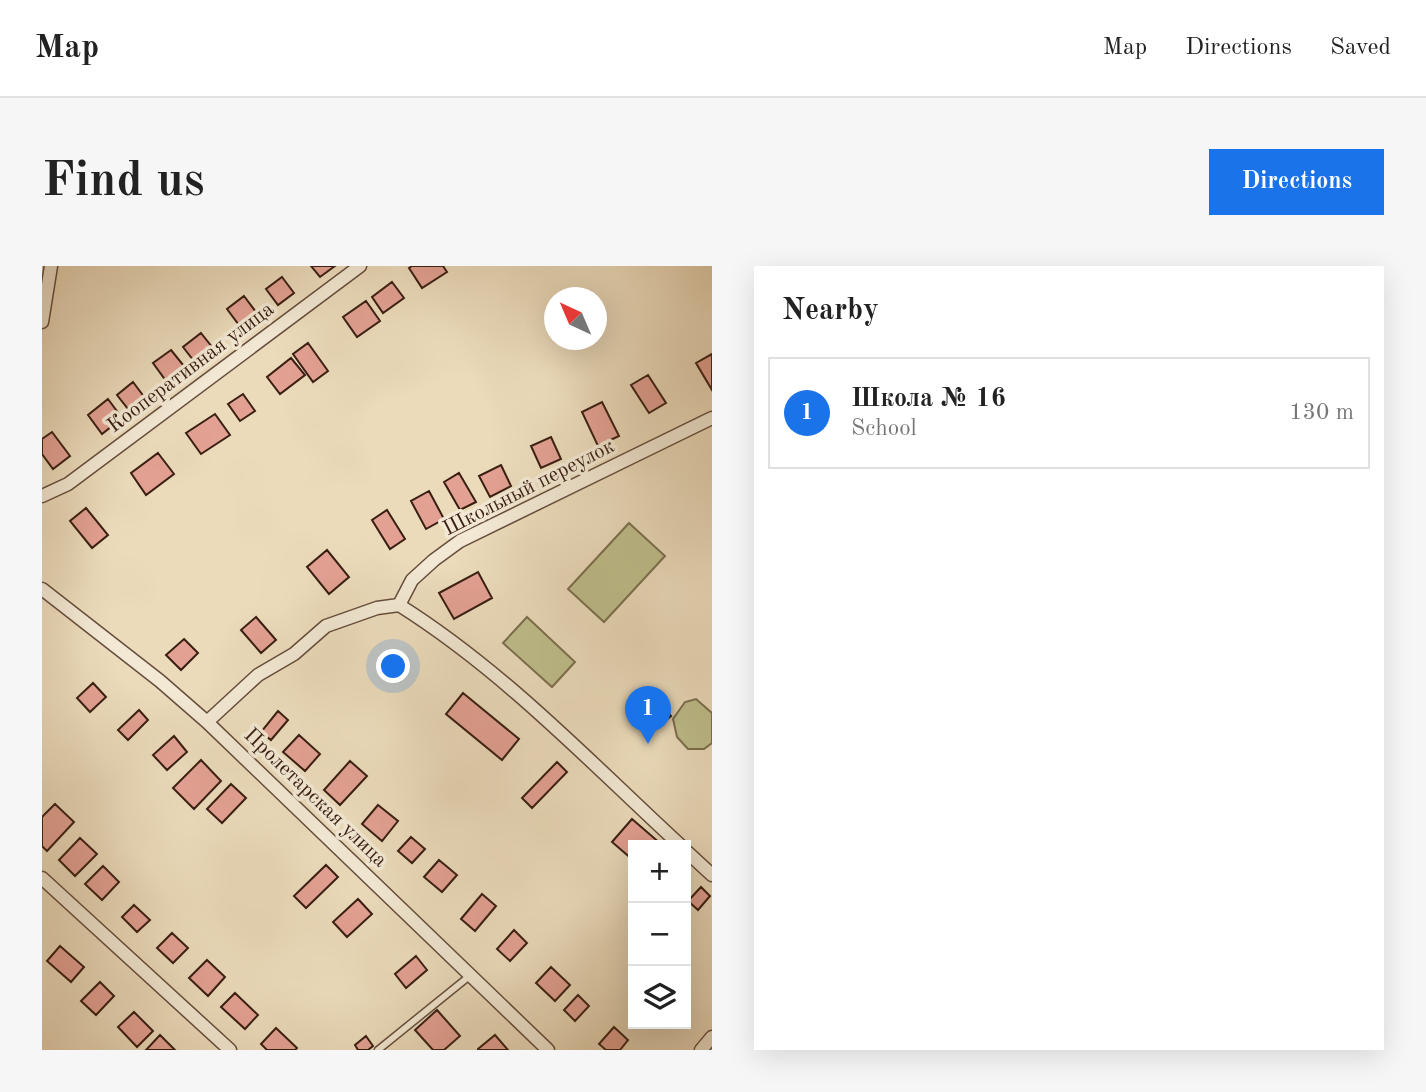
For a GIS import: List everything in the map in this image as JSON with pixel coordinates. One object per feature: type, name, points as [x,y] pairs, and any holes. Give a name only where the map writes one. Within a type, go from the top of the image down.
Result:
[{"type":"street","points":[[42,323],[51,266]]},
{"type":"street","name":"Кооперативная улица","points":[[42,496],[68,484],[360,266]]},
{"type":"street","name":"Школьный переулок","points":[[400,605],[412,580],[434,559],[460,541],[712,418]]},
{"type":"street","name":"Пролетарская улица","points":[[42,589],[160,681],[207,722],[548,1050]]},
{"type":"street","points":[[207,722],[258,675],[293,654],[326,626],[377,608],[400,605],[465,649],[504,682],[675,840]]},
{"type":"street","points":[[691,856],[712,875]]},
{"type":"street","points":[[42,878],[230,1050]]},
{"type":"street","points":[[701,1050],[712,1037]]},
{"type":"lane","points":[[378,1050],[472,974]]},
{"type":"green space","points":[[629,523],[665,556],[604,622],[568,589]]},
{"type":"green space","points":[[527,617],[575,662],[552,687],[503,643]]},
{"type":"green space","points":[[696,699],[712,713],[712,743],[704,749],[688,749],[677,737],[673,719],[685,702]]},
{"type":"building","points":[[311,266],[335,266],[320,277]]},
{"type":"building","points":[[443,266],[447,272],[422,288],[409,268]]},
{"type":"building","points":[[282,277],[294,293],[278,305],[266,289]]},
{"type":"building","points":[[392,282],[404,298],[383,313],[372,297]]},
{"type":"building","points":[[244,296],[259,316],[242,329],[227,309]]},
{"type":"building","points":[[366,301],[380,321],[357,337],[343,317]]},
{"type":"building","points":[[201,333],[216,352],[197,365],[183,347]]},
{"type":"building","points":[[308,343],[328,371],[313,382],[293,354]]},
{"type":"building","points":[[171,350],[188,371],[169,385],[153,363]]},
{"type":"building","points":[[712,354],[712,390],[696,363]]},
{"type":"building","points":[[291,358],[305,375],[280,394],[267,377]]},
{"type":"building","points":[[648,375],[666,403],[649,413],[631,385]]},
{"type":"building","points":[[133,382],[148,402],[132,414],[117,395]]},
{"type":"building","points":[[243,394],[255,411],[240,421],[228,404]]},
{"type":"building","points":[[108,399],[122,418],[102,434],[88,415]]},
{"type":"building","points":[[602,402],[619,436],[598,446],[582,412]]},
{"type":"building","points":[[215,414],[230,435],[201,454],[186,433]]},
{"type":"building","points":[[52,432],[70,456],[53,469],[42,454],[42,439]]},
{"type":"building","points":[[551,437],[561,459],[541,468],[531,446]]},
{"type":"building","points":[[158,453],[174,474],[146,495],[131,473]]},
{"type":"building","points":[[501,465],[511,486],[490,497],[479,476]]},
{"type":"building","points":[[459,473],[476,502],[460,510],[444,482]]},
{"type":"building","points":[[429,491],[444,519],[426,529],[411,501]]},
{"type":"building","points":[[86,508],[108,535],[92,548],[70,521]]},
{"type":"building","points":[[387,510],[405,539],[390,549],[372,520]]},
{"type":"building","points":[[327,550],[349,577],[329,594],[307,567]]},
{"type":"building","points":[[478,572],[492,598],[454,619],[439,593]]},
{"type":"building","points":[[256,617],[276,640],[261,653],[241,630]]},
{"type":"building","points":[[184,639],[198,653],[181,670],[166,655]]},
{"type":"building","points":[[93,683],[106,697],[90,712],[77,698]]},
{"type":"building","points":[[463,693],[519,739],[502,760],[446,714]]},
{"type":"building","points":[[661,704],[671,716],[649,734],[639,723]]},
{"type":"building","points":[[139,710],[148,720],[128,740],[118,730]]},
{"type":"building","points":[[278,711],[288,720],[271,740],[261,732]]},
{"type":"building","points":[[299,735],[320,754],[305,771],[283,752]]},
{"type":"building","points":[[174,736],[187,752],[167,770],[153,755]]},
{"type":"building","points":[[201,760],[221,781],[194,809],[173,788]]},
{"type":"building","points":[[350,761],[367,776],[340,805],[324,790]]},
{"type":"building","points":[[557,762],[567,772],[532,808],[522,798]]},
{"type":"building","points":[[231,784],[246,798],[222,823],[207,809]]},
{"type":"building","points":[[55,804],[74,822],[47,851],[42,846],[42,817]]},
{"type":"building","points":[[378,805],[398,821],[382,841],[362,824]]},
{"type":"building","points":[[632,819],[656,840],[628,840],[628,856],[612,842]]},
{"type":"building","points":[[411,837],[425,849],[412,863],[398,851]]},
{"type":"building","points":[[80,838],[97,854],[75,876],[59,860]]},
{"type":"building","points":[[439,860],[457,875],[442,892],[424,877]]},
{"type":"building","points":[[326,865],[338,877],[306,908],[294,896]]},
{"type":"building","points":[[103,866],[119,882],[102,900],[85,884]]},
{"type":"building","points":[[701,887],[710,896],[698,910],[691,904],[691,898]]},
{"type":"building","points":[[482,894],[496,906],[475,931],[461,919]]},
{"type":"building","points":[[358,899],[372,914],[347,937],[333,922]]},
{"type":"building","points":[[134,905],[150,920],[137,932],[122,917]]},
{"type":"building","points":[[514,930],[527,943],[510,961],[497,949]]},
{"type":"building","points":[[172,933],[188,948],[173,963],[157,948]]},
{"type":"building","points":[[60,946],[84,967],[71,982],[47,961]]},
{"type":"building","points":[[416,956],[427,970],[406,988],[395,974]]},
{"type":"building","points":[[207,960],[225,977],[208,996],[189,978]]},
{"type":"building","points":[[551,967],[570,985],[555,1001],[536,983]]},
{"type":"building","points":[[100,982],[114,996],[96,1015],[81,1001]]},
{"type":"building","points":[[235,993],[258,1015],[245,1029],[221,1007]]},
{"type":"building","points":[[578,995],[589,1006],[575,1021],[564,1010]]},
{"type":"building","points":[[437,1010],[460,1036],[444,1050],[433,1050],[415,1030]]},
{"type":"building","points":[[134,1012],[153,1031],[137,1047],[118,1027]]},
{"type":"building","points":[[614,1027],[628,1040],[620,1050],[606,1050],[599,1044]]},
{"type":"building","points":[[276,1028],[297,1048],[295,1050],[267,1050],[261,1044]]},
{"type":"building","points":[[160,1035],[175,1050],[146,1050]]},
{"type":"building","points":[[495,1035],[508,1050],[478,1050],[478,1049]]},
{"type":"building","points":[[366,1036],[373,1046],[368,1050],[358,1050],[355,1045]]},
{"type":"place","name":"Школа № 16","points":[[648,744]]}]
